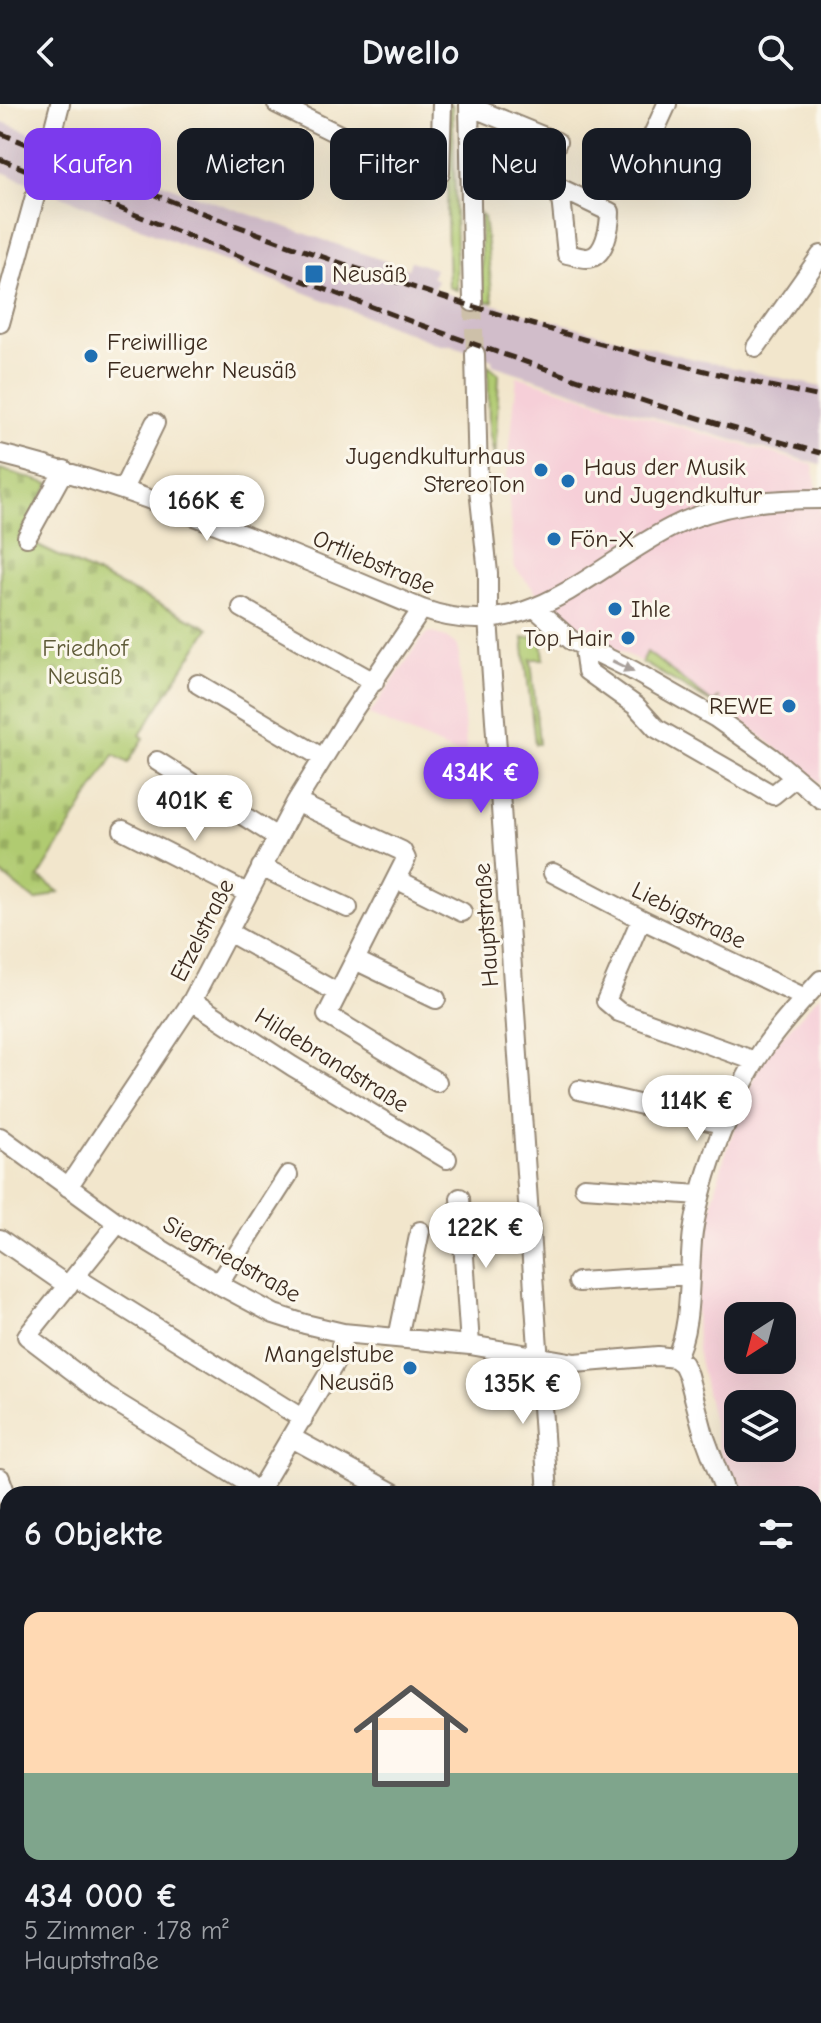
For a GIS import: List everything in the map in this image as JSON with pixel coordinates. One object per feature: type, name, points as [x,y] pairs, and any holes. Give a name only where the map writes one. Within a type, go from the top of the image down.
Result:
[{"type":"street","points":[[54,128],[60,104]]},
{"type":"street","points":[[277,104],[427,178],[440,173],[442,104]]},
{"type":"street","points":[[656,128],[667,104]]},
{"type":"street","points":[[473,302],[469,105],[524,128]]},
{"type":"street","points":[[0,323],[34,200]]},
{"type":"street","points":[[756,347],[818,259]]},
{"type":"street","name":"Hauptstraße","points":[[475,354],[478,480],[488,573],[488,618],[548,1486]]},
{"type":"street","points":[[123,489],[155,423]]},
{"type":"street","name":"Ortliebstraße","points":[[0,454],[123,489],[256,539],[422,609],[465,621],[536,609],[675,526],[715,511],[769,499],[821,499]]},
{"type":"street","points":[[27,537],[64,470]]},
{"type":"street","points":[[242,608],[374,682]]},
{"type":"street","name":"Etzelstraße","points":[[68,1187],[192,1001],[296,802],[422,609]]},
{"type":"street","points":[[536,609],[584,648],[632,670],[716,718],[821,799]]},
{"type":"street","points":[[584,648],[587,671],[591,676],[636,706],[656,728],[773,795],[795,777]]},
{"type":"street","points":[[198,684],[323,758]]},
{"type":"street","points":[[157,761],[277,837]]},
{"type":"street","points":[[296,802],[402,851],[406,859],[327,1015],[437,1082]]},
{"type":"street","points":[[123,830],[247,893]]},
{"type":"street","points":[[261,867],[348,908]]},
{"type":"street","name":"Liebigstraße","points":[[553,873],[805,998]]},
{"type":"street","points":[[396,879],[462,912]]},
{"type":"street","points":[[641,919],[606,1001],[619,1012],[755,1061]]},
{"type":"street","points":[[230,933],[338,993]]},
{"type":"street","points":[[355,960],[436,999]]},
{"type":"street","points":[[723,1486],[704,1435],[688,1375],[683,1364],[675,1358],[685,1337],[689,1275],[700,1195],[726,1125],[755,1061],[772,1036],[821,980]]},
{"type":"street","name":"Hildebrandstraße","points":[[192,1001],[292,1066],[447,1159]]},
{"type":"street","points":[[579,1090],[726,1125]]},
{"type":"street","name":"Siegfriedstraße","points":[[0,1137],[118,1223],[274,1314],[343,1333],[470,1345],[591,1364],[658,1356],[675,1358]]},
{"type":"street","points":[[218,1284],[288,1175]]},
{"type":"street","points":[[584,1187],[700,1195]]},
{"type":"street","points":[[460,1198],[470,1345]]},
{"type":"street","points":[[118,1223],[27,1336],[106,1396],[249,1486]]},
{"type":"street","points":[[398,1338],[420,1231]]},
{"type":"street","points":[[0,1239],[303,1419]]},
{"type":"street","points":[[578,1282],[689,1275]]},
{"type":"street","points":[[263,1486],[340,1354],[343,1333]]},
{"type":"street","points":[[292,1438],[380,1486]]},
{"type":"shaded area","points":[[0,121],[24,130],[24,181],[0,171]]},
{"type":"shaded area","points":[[161,183],[177,189],[177,200],[208,200],[408,269],[411,261],[435,269],[432,277],[437,280],[434,289],[487,307],[488,303],[685,357],[821,387],[821,465],[657,418],[493,365],[492,359],[451,345],[440,345],[72,200],[161,200]]},
{"type":"shaded area","points":[[517,376],[813,465],[821,516],[821,783],[748,726],[642,662],[564,624],[514,567],[507,475]]},
{"type":"shaded area","points":[[429,632],[446,637],[458,646],[467,758],[369,715]]},
{"type":"shaded area","points":[[821,993],[821,1486],[734,1486],[720,1455],[697,1350],[695,1271],[722,1165],[745,1096],[763,1058]]},
{"type":"green space","points":[[449,104],[452,104],[453,125],[457,290],[449,287]]},
{"type":"green space","points":[[480,213],[484,217],[493,302],[482,301]]},
{"type":"green space","points":[[488,365],[499,374],[495,460],[489,430]]},
{"type":"green space","name":"Friedhof Neusäß","points":[[0,469],[50,484],[19,537],[209,628],[140,735],[144,738],[128,763],[114,755],[39,877],[59,892],[36,901],[0,873]]},
{"type":"green space","points":[[533,637],[542,643],[544,659],[531,659],[539,744],[535,744],[523,638]]},
{"type":"green space","points":[[647,652],[713,703],[720,697],[714,704],[642,662]]},
{"type":"tunnel","points":[[473,302],[475,354]]},
{"type":"railway","points":[[0,133],[202,213],[404,284],[610,346],[821,397]]},
{"type":"railway","points":[[0,159],[202,242],[406,320],[612,391],[821,453]]},
{"type":"place","name":"Neusäß","points":[[314,274]]},
{"type":"place","name":"Freiwillige Feuerwehr Neusäß","points":[[91,356]]},
{"type":"place","name":"Jugendkulturhaus StereoTon","points":[[541,470]]},
{"type":"place","name":"Haus der Musik und Jugendkultur","points":[[568,481]]},
{"type":"place","name":"Fön-X","points":[[554,539]]},
{"type":"place","name":"Ihle","points":[[615,609]]},
{"type":"place","name":"Top Hair","points":[[628,638]]},
{"type":"place","name":"REWE","points":[[789,706]]},
{"type":"place","name":"Mangelstube Neusäß","points":[[410,1368]]}]
